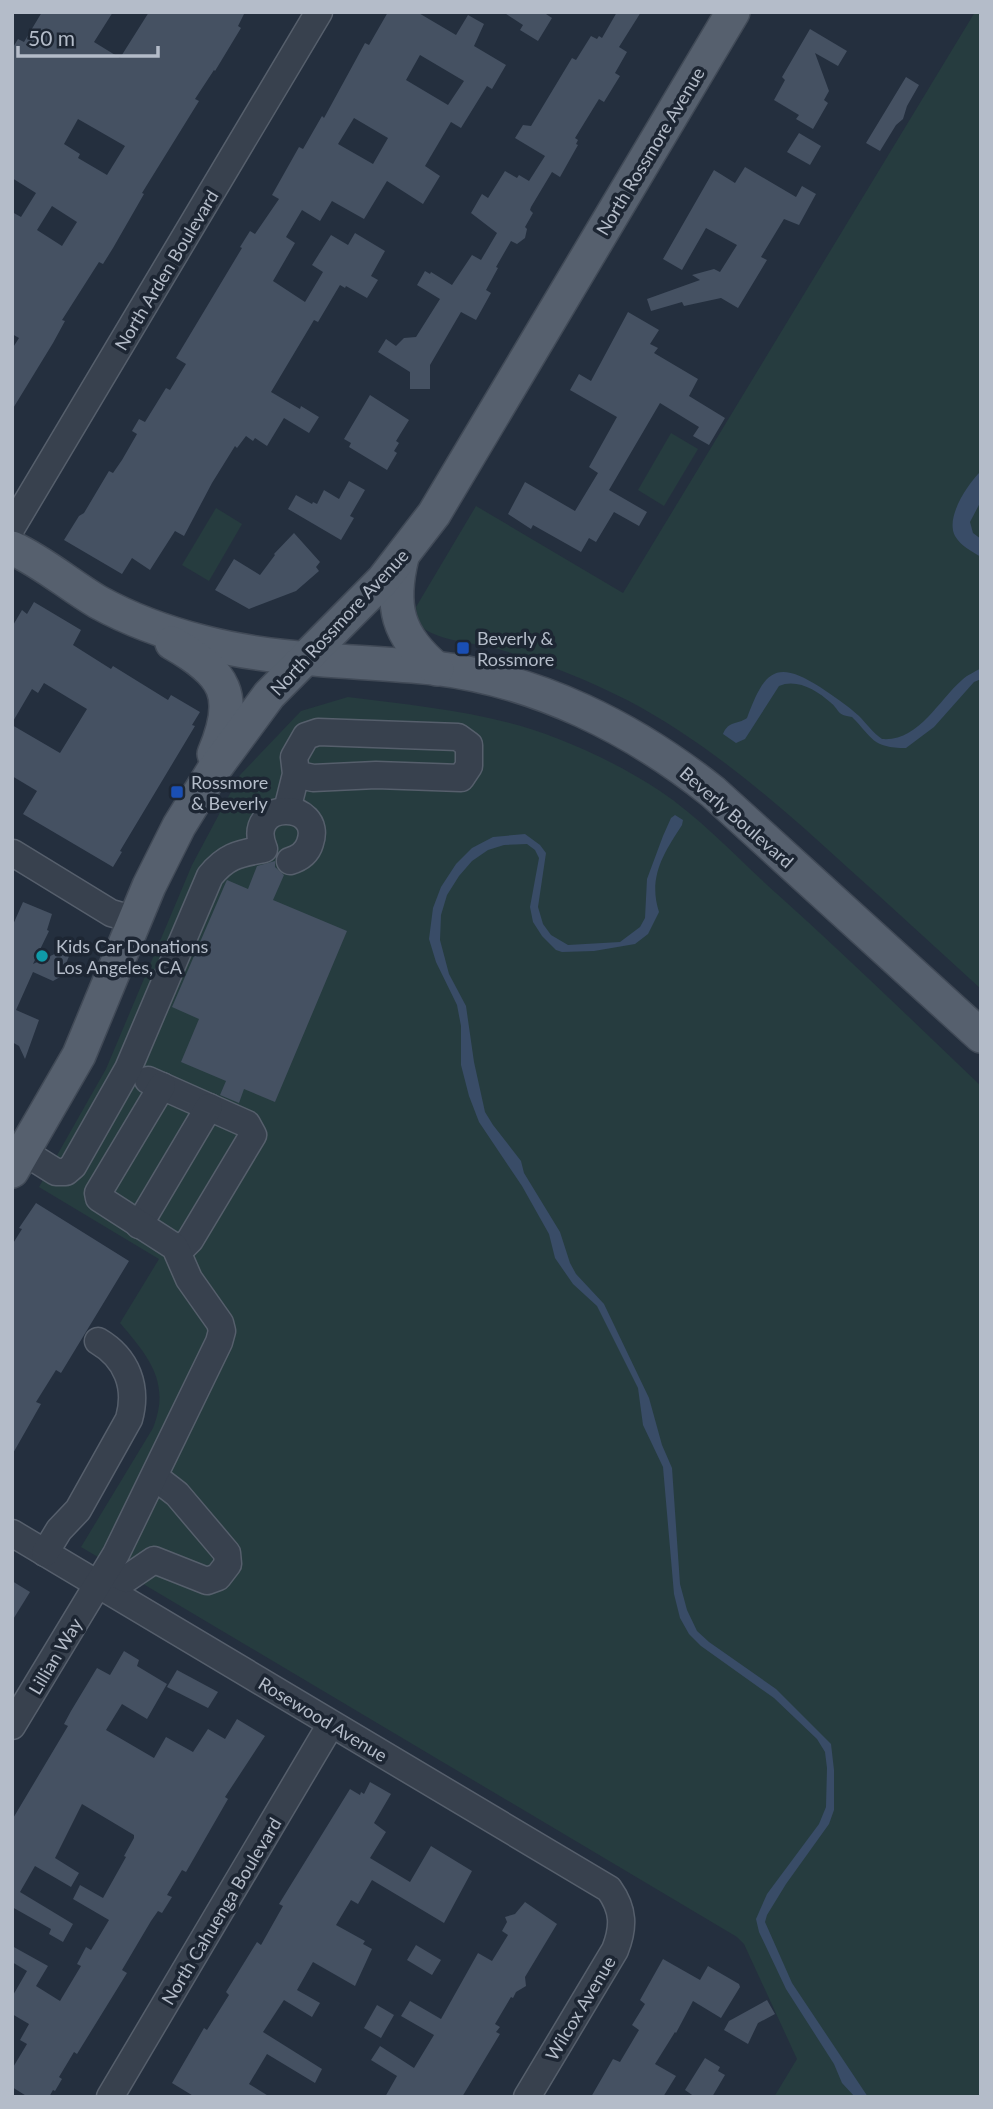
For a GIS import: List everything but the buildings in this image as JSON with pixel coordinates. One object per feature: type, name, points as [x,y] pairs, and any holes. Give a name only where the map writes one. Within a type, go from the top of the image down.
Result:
[{"type":"main road","name":"North Rossmore Avenue","points":[[18,1162],[79,1055],[164,856],[196,797],[269,695],[376,587],[402,557],[440,503],[733,12]]},
{"type":"main road","name":"Beverly Boulevard","points":[[12,548],[100,603],[171,633],[261,654],[437,668],[483,676],[552,698],[588,713],[637,739],[685,770],[744,820],[981,1036]]},
{"type":"main road","points":[[402,557],[395,599],[399,620],[408,639],[421,656],[437,668]]},
{"type":"main road","points":[[100,603],[195,656],[210,668],[221,683],[226,701],[226,719],[196,797]]},
{"type":"street","name":"North Arden Boulevard","points":[[12,527],[319,12]]},
{"type":"street","points":[[287,810],[296,774],[294,757],[306,736],[318,732],[458,737],[469,745],[469,766],[461,778],[376,775],[313,778],[296,774]]},
{"type":"street","points":[[18,1162],[57,1172],[66,1172],[73,1166],[128,1069],[210,876],[221,862],[237,854],[264,849],[261,834],[266,819],[279,810],[303,816],[311,830],[312,838],[305,853],[290,861]]},
{"type":"street","points":[[13,853],[111,913],[135,920]]},
{"type":"street","points":[[128,1069],[247,1124],[253,1135],[190,1241],[184,1246],[175,1247],[99,1198],[99,1193],[162,1086]]},
{"type":"street","points":[[139,1225],[209,1107]]},
{"type":"street","name":"Lillian Way","points":[[12,1726],[102,1577],[155,1477],[213,1357],[222,1331],[220,1322],[189,1279],[175,1247]]},
{"type":"street","points":[[45,1553],[59,1530],[78,1510],[129,1419],[133,1406],[129,1374],[113,1350],[99,1341]]},
{"type":"street","points":[[102,1577],[126,1579],[154,1560],[207,1581],[218,1577],[228,1564],[227,1553],[177,1494],[155,1477]]},
{"type":"street","name":"Rosewood Avenue","points":[[12,1534],[45,1553],[102,1577],[331,1724],[597,1880],[610,1889],[617,1900],[621,1915]]},
{"type":"street","name":"North Cahuenga Boulevard","points":[[110,2097],[331,1724]]},
{"type":"street","name":"Wilcox Avenue","points":[[527,2097],[615,1950],[622,1933],[621,1915]]},
{"type":"green space","points":[[975,12],[981,12],[981,989],[795,821],[715,755],[657,717],[595,685],[498,649],[434,634],[421,626],[416,607],[476,506],[623,593]]},
{"type":"green space","points":[[671,433],[698,449],[664,506],[638,490]]},
{"type":"green space","points":[[216,508],[242,524],[209,581],[182,565]]},
{"type":"green space","points":[[348,697],[453,711],[531,729],[596,755],[648,783],[705,827],[981,1086],[981,2097],[774,2097],[797,2059],[744,1944],[737,1937],[81,1547],[153,1428],[158,1412],[160,1397],[154,1371],[140,1347],[120,1323],[159,1259],[39,1187],[106,1069],[192,865],[240,775],[301,711]]},
{"type":"water","points":[[981,471],[981,501],[970,522],[973,533],[981,539],[981,557],[960,543],[955,536],[953,520],[959,501]]},
{"type":"water","points":[[981,668],[981,679],[974,682],[934,727],[906,748],[880,744],[852,717],[841,713],[819,693],[792,683],[779,686],[745,739],[736,743],[723,734],[731,725],[747,718],[766,680],[773,674],[782,672],[805,678],[820,687],[854,712],[882,739],[895,738],[917,727],[962,680]]},
{"type":"water","points":[[675,815],[683,820],[663,856],[656,877],[659,912],[648,934],[635,944],[594,951],[556,950],[533,922],[530,907],[539,858],[535,850],[527,844],[504,845],[488,850],[472,861],[447,895],[441,915],[440,940],[449,974],[466,1006],[485,1112],[521,1161],[524,1173],[560,1232],[576,1274],[604,1304],[649,1398],[662,1445],[672,1468],[680,1584],[687,1610],[697,1631],[776,1689],[831,1744],[834,1810],[829,1824],[786,1884],[765,1922],[792,1983],[868,2097],[855,2097],[842,2083],[834,2064],[786,1989],[759,1932],[756,1919],[767,1894],[819,1824],[826,1807],[825,1752],[817,1739],[774,1698],[701,1646],[689,1634],[680,1618],[674,1594],[663,1467],[643,1425],[638,1388],[597,1306],[573,1284],[555,1258],[549,1234],[522,1186],[479,1122],[461,1065],[461,1026],[457,1005],[436,962],[429,939],[433,908],[441,887],[456,864],[472,848],[493,837],[525,834],[546,853],[538,907],[543,924],[551,935],[568,945],[620,942],[640,927],[645,918],[647,879],[663,836]]},
{"type":"place","name":"Beverly & Rossmore","points":[[463,648]]},
{"type":"place","name":"Rossmore & Beverly","points":[[177,792]]},
{"type":"place","name":"Kids Car Donations Los Angeles, CA","points":[[42,956]]}]
